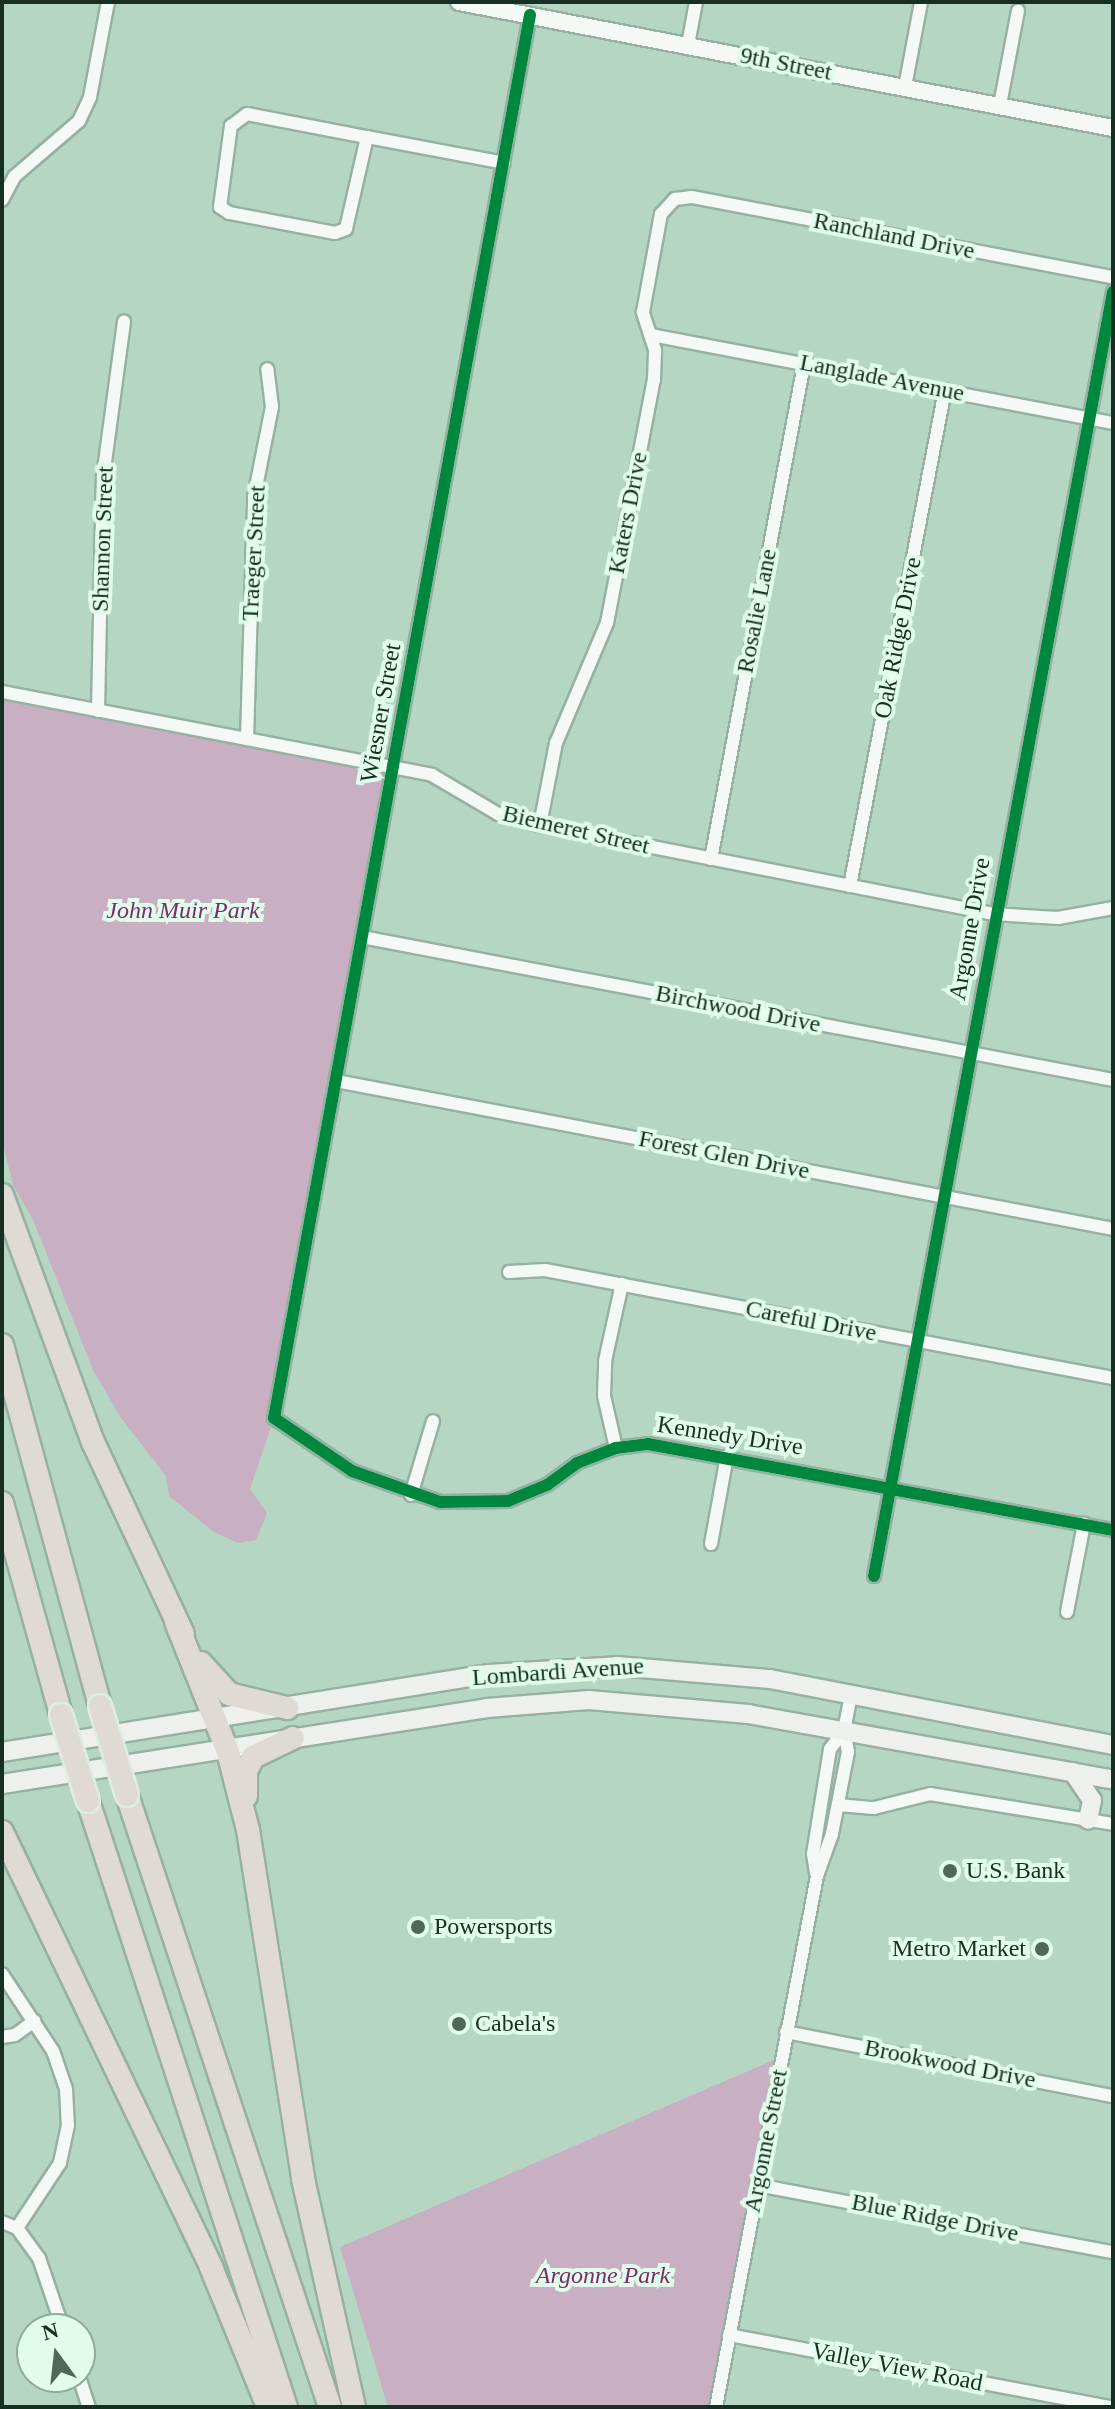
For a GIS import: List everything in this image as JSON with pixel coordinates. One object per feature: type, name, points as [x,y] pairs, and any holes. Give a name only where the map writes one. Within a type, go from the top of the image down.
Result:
[{"type":"highway","points":[[2,1195],[93,1442],[176,1622],[227,1748],[248,1830],[303,2179],[354,2407]]},
{"type":"highway","points":[[2,1345],[127,1795],[330,2407]]},
{"type":"highway","points":[[2,1503],[88,1801],[286,2407]]},
{"type":"highway","points":[[176,1622],[220,1687],[239,1697],[287,1708]]},
{"type":"highway","points":[[248,1830],[249,1763],[258,1752],[293,1738]]},
{"type":"highway","points":[[2,1832],[205,2254],[268,2407]]},
{"type":"main road","name":"Lombardi Avenue","points":[[2,1752],[488,1674],[599,1666],[716,1671],[1113,1745]]},
{"type":"main road","name":"Lombardi Avenue","points":[[2,1784],[487,1708],[589,1700],[702,1708],[1073,1772],[1113,1783]]},
{"type":"main road","points":[[1073,1772],[1092,1800]]},
{"type":"main road","points":[[1088,1820],[1092,1800],[1113,1783]]},
{"type":"street","points":[[2,200],[15,176],[79,121],[90,97],[108,2]]},
{"type":"street","name":"9th Street","points":[[459,2],[1113,128]]},
{"type":"street","points":[[688,45],[696,2]]},
{"type":"street","points":[[905,87],[921,2]]},
{"type":"street","points":[[1000,105],[1018,11]]},
{"type":"street","name":"Wiesner Street","points":[[274,1418],[530,15]]},
{"type":"street","points":[[367,137],[346,229],[335,233],[229,213],[220,207],[236,118],[247,114],[504,163]]},
{"type":"street","name":"Ranchland Drive","points":[[675,199],[692,197],[1113,277]]},
{"type":"street","name":"Katers Drive","points":[[540,825],[556,743],[607,623],[654,380],[651,335],[643,312],[661,214],[675,199]]},
{"type":"street","name":"Argonne Drive","points":[[874,1576],[994,914],[1113,292]]},
{"type":"street","name":"Shannon Street","points":[[98,711],[103,477],[124,321]]},
{"type":"street","name":"Langlade Avenue","points":[[651,335],[1113,423]]},
{"type":"street","name":"Rosalie Lane","points":[[711,859],[804,364]]},
{"type":"street","name":"Traeger Street","points":[[247,739],[254,497],[272,407],[267,369]]},
{"type":"street","name":"Oak Ridge Drive","points":[[850,886],[945,390]]},
{"type":"street","name":"Biemeret Street","points":[[2,692],[394,767],[450,781],[498,814],[711,859],[994,914],[1058,918],[1113,908]]},
{"type":"street","name":"Birchwood Drive","points":[[362,937],[1113,1080]]},
{"type":"street","name":"Forest Glen Drive","points":[[336,1081],[1113,1229]]},
{"type":"street","name":"Careful Drive","points":[[509,1272],[545,1270],[1113,1378]]},
{"type":"street","points":[[616,1448],[604,1384],[622,1284]]},
{"type":"street","name":"Kennedy Drive","points":[[274,1418],[352,1471],[411,1495],[469,1506],[508,1501],[616,1448],[668,1445],[1113,1530]]},
{"type":"street","points":[[411,1495],[433,1421]]},
{"type":"street","points":[[711,1544],[727,1456]]},
{"type":"street","points":[[1067,1612],[1084,1524]]},
{"type":"street","name":"Argonne Street","points":[[716,2407],[817,1876],[838,1805],[848,1752],[844,1731],[851,1695]]},
{"type":"street","name":"Argonne Street","points":[[817,1876],[813,1854],[830,1749],[844,1731]]},
{"type":"street","points":[[838,1805],[874,1808],[930,1794],[1113,1824]]},
{"type":"street","points":[[2,1974],[53,2051],[66,2089],[68,2125],[60,2163],[17,2228]]},
{"type":"street","points":[[2,2037],[15,2035],[34,2021]]},
{"type":"street","name":"Brookwood Drive","points":[[786,2032],[1113,2096]]},
{"type":"street","name":"Blue Ridge Drive","points":[[757,2185],[1113,2252]]},
{"type":"street","points":[[2,2222],[17,2228],[39,2258],[58,2313]]},
{"type":"street","name":"Valley View Road","points":[[729,2335],[1111,2407]]},
{"type":"green space","name":"John Muir Park","points":[[2,684],[394,767],[274,1418],[250,1489],[267,1513],[256,1540],[238,1543],[214,1532],[169,1496],[166,1476],[121,1418],[93,1370],[33,1220],[13,1185],[2,1141]]},
{"type":"green space","name":"Argonne Park","points":[[781,2057],[711,2407],[388,2407],[340,2247]]},
{"type":"cycle path","points":[[530,15],[274,1418],[352,1471],[440,1502],[508,1501],[547,1485],[577,1463],[616,1448],[648,1444],[1113,1530]]},
{"type":"cycle path","points":[[874,1576],[1113,292]]},
{"type":"place","name":"U.S. Bank","points":[[950,1871]]},
{"type":"place","name":"Powersports","points":[[418,1927]]},
{"type":"place","name":"Metro Market","points":[[1042,1949]]},
{"type":"place","name":"Cabela's","points":[[459,2024]]}]
